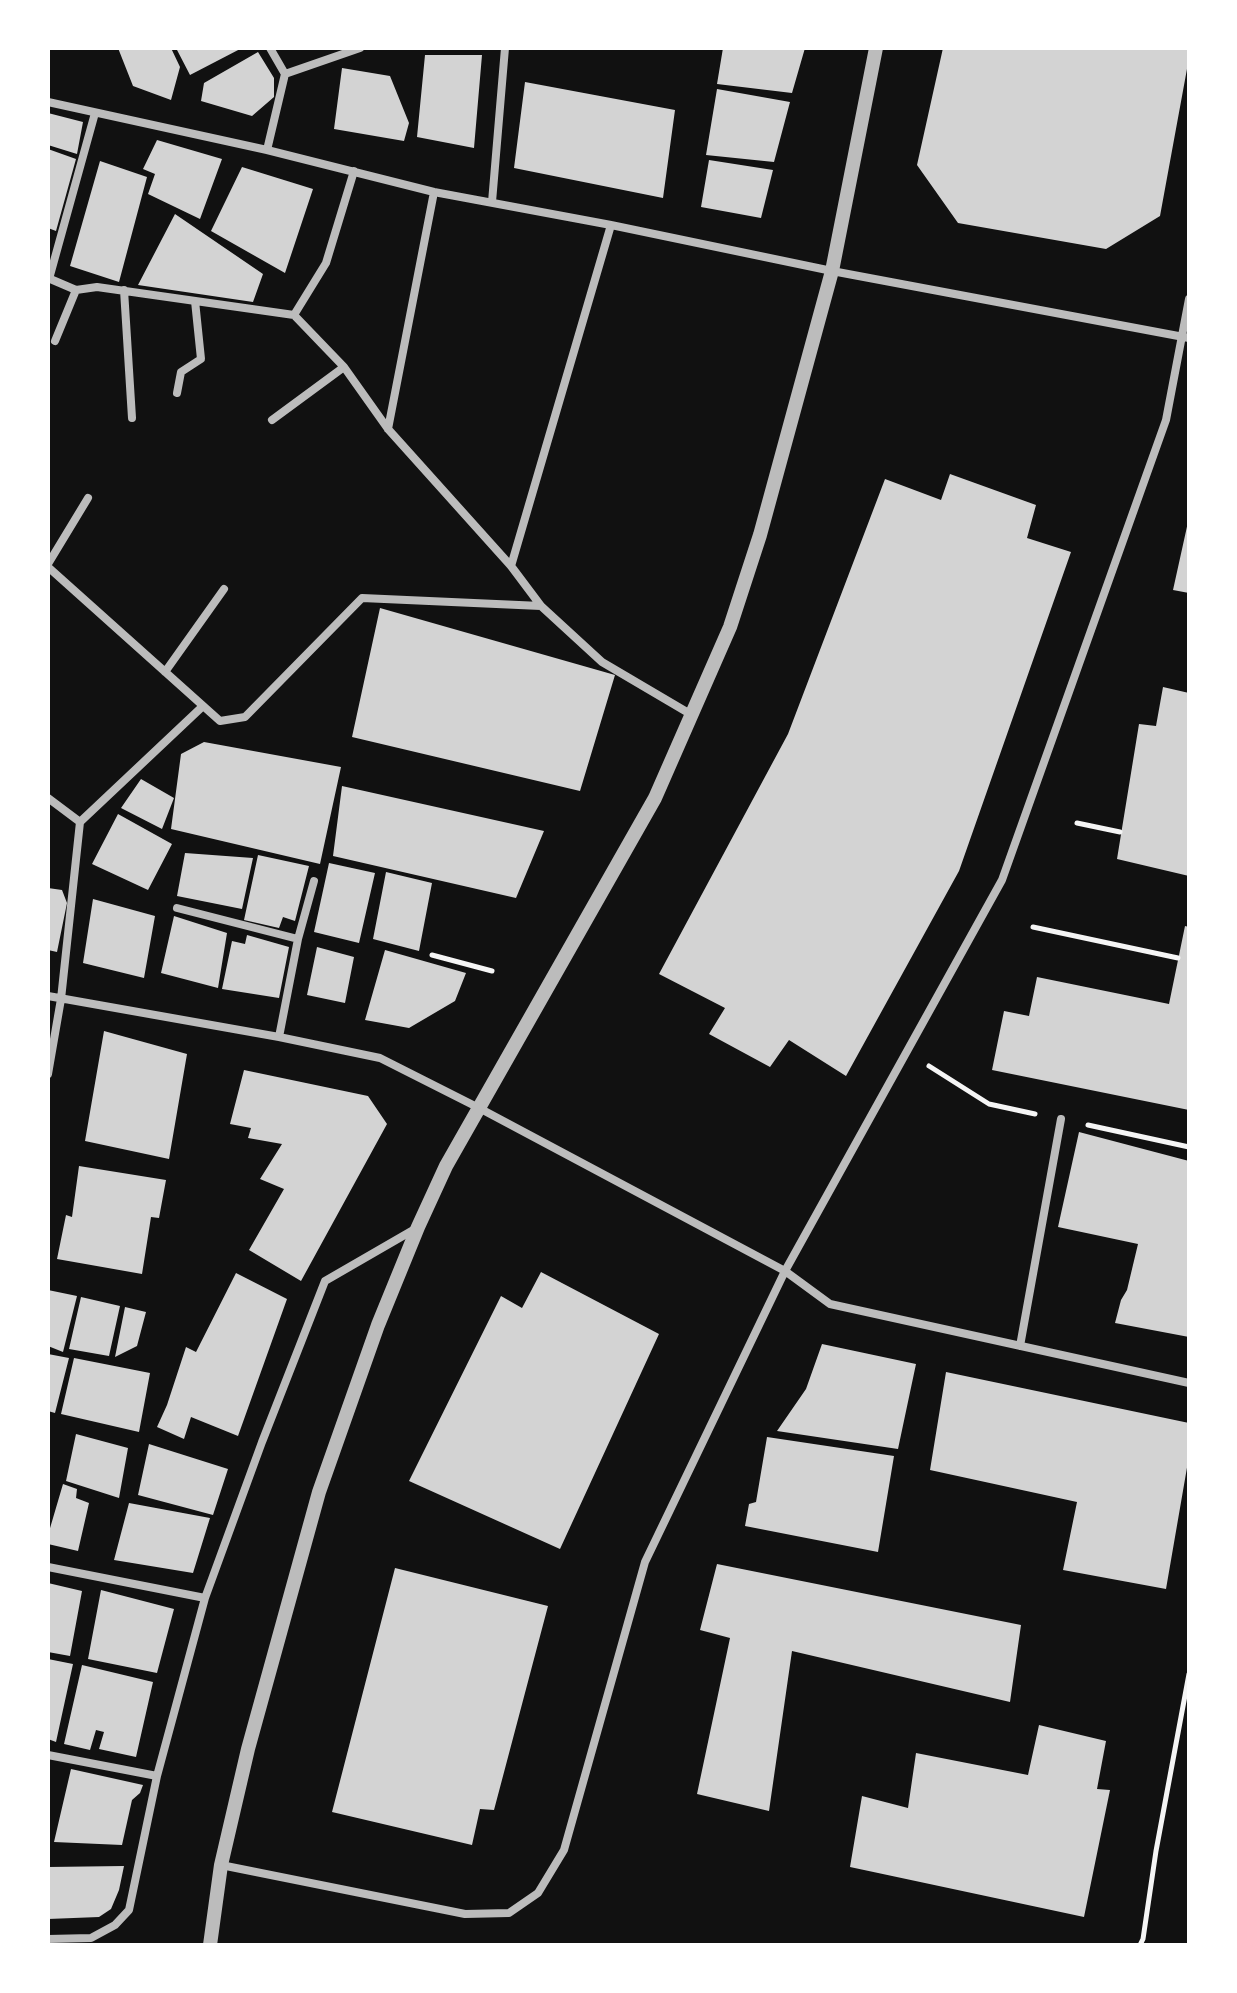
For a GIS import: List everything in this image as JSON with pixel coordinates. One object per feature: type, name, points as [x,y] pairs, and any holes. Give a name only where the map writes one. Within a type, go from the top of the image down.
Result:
[{"type":"street","points":[[267,150],[285,74],[270,48]]},
{"type":"street","points":[[285,74],[360,48]]},
{"type":"street","points":[[492,202],[505,48]]},
{"type":"street","points":[[210,1945],[221,1865],[248,1749],[319,1492],[378,1325],[446,1166],[655,798],[730,627],[760,535],[832,271],[876,48]]},
{"type":"street","points":[[48,102],[267,150],[434,192],[1185,337]]},
{"type":"street","points":[[95,113],[48,278],[76,290],[97,287],[124,290],[294,315],[344,367],[388,429],[511,566],[541,606],[602,662],[692,715]]},
{"type":"street","points":[[294,315],[326,263],[354,171]]},
{"type":"street","points":[[388,429],[434,192]]},
{"type":"street","points":[[511,566],[611,225]]},
{"type":"street","points":[[55,341],[76,290]]},
{"type":"street","points":[[124,290],[132,418]]},
{"type":"street","points":[[221,1865],[465,1914],[509,1913],[538,1893],[564,1850],[645,1562],[785,1271],[1002,880],[1166,420],[1185,337],[1189,299]]},
{"type":"street","points":[[177,393],[181,372],[201,359],[195,301]]},
{"type":"street","points":[[272,420],[344,367]]},
{"type":"street","points":[[88,498],[48,565],[220,721],[245,717],[362,598],[541,606]]},
{"type":"street","points":[[165,672],[224,589]]},
{"type":"street","points":[[48,1074],[61,999],[80,822],[203,706]]},
{"type":"street","points":[[48,798],[80,822]]},
{"type":"street","points":[[279,1037],[298,939],[314,881]]},
{"type":"street","points":[[177,908],[298,939]]},
{"type":"street","points":[[48,996],[380,1058],[785,1271],[830,1304],[1189,1383]]},
{"type":"street","points":[[1020,1346],[1061,1119]]},
{"type":"street","points":[[48,1939],[91,1938],[115,1925],[129,1910],[157,1776],[205,1598],[325,1281],[418,1227]]},
{"type":"street","points":[[48,1567],[205,1598]]},
{"type":"street","points":[[48,1755],[157,1776]]},
{"type":"path","points":[[1077,823],[1120,832]]},
{"type":"path","points":[[1033,927],[1178,958]]},
{"type":"path","points":[[432,955],[492,971]]},
{"type":"path","points":[[1140,1945],[1189,1674]]},
{"type":"building","points":[[118,48],[171,48],[180,67],[171,100],[133,86]]},
{"type":"building","points":[[176,48],[242,48],[190,75]]},
{"type":"building","points":[[723,48],[805,48],[792,93],[717,84]]},
{"type":"building","points":[[943,48],[1189,48],[1160,216],[1106,249],[958,223],[917,165]]},
{"type":"building","points":[[258,52],[274,78],[274,97],[252,116],[201,101],[204,83]]},
{"type":"building","points":[[425,55],[482,55],[474,148],[417,137]]},
{"type":"building","points":[[342,68],[390,76],[409,123],[404,141],[334,129]]},
{"type":"building","points":[[525,82],[675,110],[663,198],[514,168]]},
{"type":"building","points":[[717,89],[790,102],[774,162],[706,155]]},
{"type":"building","points":[[48,113],[83,122],[77,154],[48,145]]},
{"type":"building","points":[[157,140],[222,159],[200,219],[148,194],[155,174],[143,169]]},
{"type":"building","points":[[48,149],[76,159],[56,231],[48,228]]},
{"type":"building","points":[[709,160],[773,170],[761,218],[701,207]]},
{"type":"building","points":[[100,161],[147,177],[119,282],[70,266]]},
{"type":"building","points":[[242,167],[313,189],[285,273],[211,231]]},
{"type":"building","points":[[175,214],[263,274],[253,302],[138,285]]},
{"type":"building","points":[[950,474],[1036,505],[1027,538],[1071,552],[959,871],[846,1076],[789,1040],[770,1067],[709,1034],[725,1008],[659,974],[788,734],[885,479],[941,500]]},
{"type":"building","points":[[1189,522],[1189,593],[1173,590]]},
{"type":"building","points":[[380,608],[615,675],[580,791],[352,737]]},
{"type":"building","points":[[1163,687],[1189,693],[1189,876],[1117,859],[1139,724],[1156,726]]},
{"type":"building","points":[[204,742],[341,767],[320,864],[171,829],[181,754]]},
{"type":"building","points":[[141,779],[174,798],[162,829],[121,808]]},
{"type":"building","points":[[342,786],[544,831],[516,898],[333,856]]},
{"type":"building","points":[[118,814],[172,844],[148,890],[92,864]]},
{"type":"building","points":[[185,853],[253,858],[242,909],[177,896]]},
{"type":"building","points":[[258,855],[309,866],[295,921],[283,917],[279,928],[244,920]]},
{"type":"building","points":[[329,863],[375,873],[359,943],[314,932]]},
{"type":"building","points":[[386,872],[432,883],[419,951],[373,939]]},
{"type":"building","points":[[48,888],[62,890],[67,903],[57,952],[48,950]]},
{"type":"building","points":[[93,899],[155,916],[144,978],[83,963]]},
{"type":"building","points":[[174,916],[227,933],[218,988],[161,973]]},
{"type":"building","points":[[1185,926],[1189,927],[1189,1110],[992,1070],[1004,1011],[1029,1016],[1037,977],[1169,1004]]},
{"type":"building","points":[[247,935],[289,947],[279,998],[222,989],[232,941],[245,944]]},
{"type":"building","points":[[317,947],[354,957],[345,1003],[307,995]]},
{"type":"building","points":[[385,950],[466,973],[455,1001],[409,1028],[365,1020]]},
{"type":"building","points":[[104,1031],[187,1054],[169,1159],[85,1141]]},
{"type":"building","points":[[244,1070],[368,1096],[387,1124],[301,1281],[249,1250],[284,1189],[260,1179],[282,1144],[248,1138],[251,1128],[230,1124]]},
{"type":"building","points":[[1079,1132],[1189,1161],[1189,1337],[1115,1323],[1138,1244],[1058,1227]]},
{"type":"building","points":[[79,1166],[166,1180],[159,1218],[151,1217],[142,1274],[57,1259],[66,1215],[72,1217]]},
{"type":"building","points":[[541,1272],[659,1334],[560,1549],[409,1481],[501,1296],[522,1308]]},
{"type":"building","points":[[236,1273],[287,1299],[238,1436],[191,1417],[184,1439],[157,1427],[186,1347],[196,1352]]},
{"type":"building","points":[[48,1290],[77,1296],[63,1352],[48,1346]]},
{"type":"building","points":[[81,1297],[120,1306],[109,1356],[69,1349]]},
{"type":"building","points":[[125,1307],[146,1312],[137,1346],[115,1357]]},
{"type":"building","points":[[822,1344],[916,1364],[898,1449],[777,1431],[806,1389]]},
{"type":"building","points":[[48,1354],[69,1358],[55,1413],[48,1411]]},
{"type":"building","points":[[74,1358],[150,1373],[139,1432],[61,1414]]},
{"type":"building","points":[[946,1372],[1189,1423],[1189,1456],[1166,1589],[1063,1570],[1077,1502],[930,1470]]},
{"type":"building","points":[[76,1434],[128,1448],[119,1498],[66,1481]]},
{"type":"building","points":[[767,1437],[894,1456],[878,1552],[745,1526],[749,1504],[756,1502]]},
{"type":"building","points":[[149,1444],[228,1469],[213,1515],[138,1495]]},
{"type":"building","points":[[63,1484],[77,1489],[76,1498],[89,1503],[78,1551],[48,1544]]},
{"type":"building","points":[[129,1503],[210,1518],[193,1573],[114,1560]]},
{"type":"building","points":[[717,1564],[1021,1625],[1010,1702],[792,1651],[769,1811],[697,1794],[730,1638],[700,1630]]},
{"type":"building","points":[[395,1568],[548,1606],[494,1810],[480,1809],[472,1845],[332,1812]]},
{"type":"building","points":[[48,1583],[82,1591],[70,1656],[48,1652]]},
{"type":"building","points":[[101,1590],[174,1609],[157,1673],[88,1659]]},
{"type":"building","points":[[48,1659],[73,1664],[56,1742],[48,1739]]},
{"type":"building","points":[[82,1665],[153,1682],[136,1757],[99,1749],[104,1732],[96,1730],[90,1750],[64,1744]]},
{"type":"building","points":[[1039,1725],[1106,1741],[1097,1789],[1110,1790],[1084,1917],[850,1867],[862,1796],[908,1808],[916,1753],[1028,1775]]},
{"type":"building","points":[[71,1769],[143,1785],[132,1800],[122,1845],[54,1842]]},
{"type":"building","points":[[124,1866],[111,1909],[99,1917],[48,1919],[48,1867]]}]
